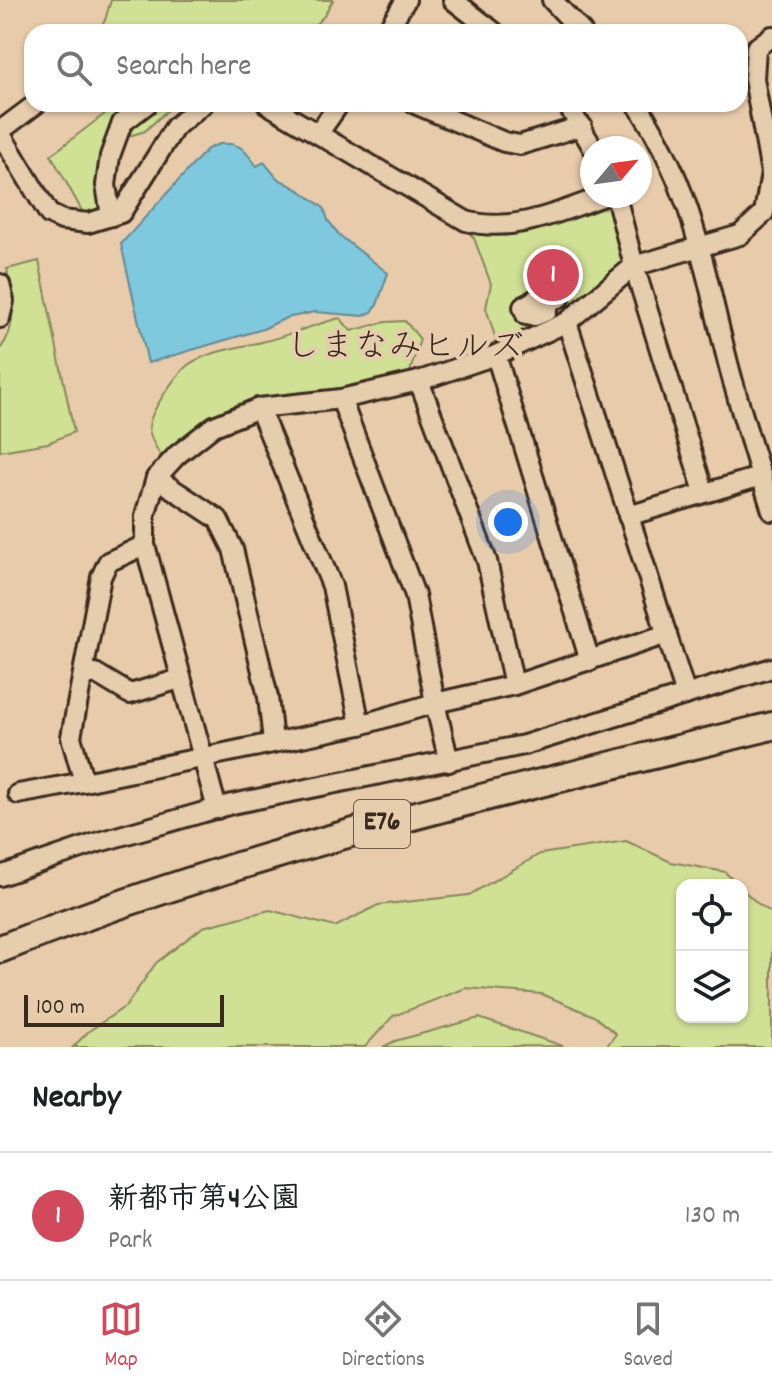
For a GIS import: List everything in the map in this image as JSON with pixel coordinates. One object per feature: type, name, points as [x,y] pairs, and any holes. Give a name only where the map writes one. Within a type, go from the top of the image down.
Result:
[{"type":"highway","name":"E76","points":[[0,949],[206,875],[376,825],[772,726]]},
{"type":"street","points":[[391,24],[406,0]]},
{"type":"street","points":[[453,0],[484,24]]},
{"type":"street","points":[[552,0],[574,24]]},
{"type":"street","points":[[217,809],[145,545],[145,516],[156,478],[177,455],[214,426],[259,408],[341,399],[419,381],[496,355],[567,322],[634,266],[740,235],[764,213],[771,173],[754,79],[756,48],[772,36]]},
{"type":"street","points":[[26,112],[0,132],[49,214],[62,220],[88,223],[121,213],[175,127],[193,112]]},
{"type":"street","points":[[111,216],[106,185],[110,156],[122,123],[136,112]]},
{"type":"street","points":[[281,112],[464,220],[481,225],[529,221],[580,204]]},
{"type":"street","points":[[318,134],[333,112]]},
{"type":"street","points":[[434,112],[504,142],[520,145],[582,126]]},
{"type":"street","points":[[572,112],[587,136]]},
{"type":"street","points":[[641,112],[676,174],[701,248],[728,364],[772,511]]},
{"type":"street","points":[[619,208],[704,492]]},
{"type":"street","points":[[0,284],[4,301],[0,318]]},
{"type":"street","points":[[567,322],[686,695]]},
{"type":"street","points":[[496,355],[590,661]]},
{"type":"street","points":[[419,381],[487,561],[514,685]]},
{"type":"street","points":[[341,399],[415,595],[449,762]]},
{"type":"street","points":[[259,408],[332,586],[360,725]]},
{"type":"street","points":[[628,516],[762,476]]},
{"type":"street","points":[[156,478],[218,519],[233,549],[268,697],[273,741]]},
{"type":"street","points":[[84,782],[71,737],[101,577],[108,562],[145,545]]},
{"type":"street","points":[[18,794],[360,725],[435,703],[514,685],[667,634]]},
{"type":"street","points":[[0,876],[99,842],[217,809],[301,789],[524,745],[772,668]]},
{"type":"street","points":[[83,676],[95,673],[130,694],[180,679]]},
{"type":"green space","points":[[111,0],[333,0],[316,24],[103,24]]},
{"type":"green space","points":[[165,112],[145,131],[103,144],[101,211],[86,218],[51,155],[106,113]]},
{"type":"green space","points":[[583,208],[609,208],[629,266],[564,317],[499,349],[486,308],[491,284],[474,238],[467,230]]},
{"type":"green space","points":[[39,261],[74,432],[48,443],[0,451],[0,349],[12,321],[7,269]]},
{"type":"green space","points":[[340,318],[351,331],[386,322],[405,321],[420,339],[409,375],[331,392],[260,402],[163,460],[150,436],[150,420],[164,394],[188,365],[216,353]]},
{"type":"green space","points":[[626,841],[671,862],[725,872],[732,879],[676,879],[676,1023],[748,1023],[748,895],[772,913],[772,1047],[606,1047],[616,1034],[594,1016],[542,994],[466,988],[393,1016],[365,1047],[73,1047],[89,1031],[126,1006],[156,963],[203,927],[270,910],[335,927],[378,905],[469,895],[540,854]]},
{"type":"green space","points":[[479,1018],[563,1046],[383,1047],[395,1041]]},
{"type":"water","points":[[219,144],[237,146],[257,166],[264,162],[277,178],[324,208],[339,235],[388,273],[377,305],[372,312],[363,316],[315,312],[286,318],[263,329],[148,363],[121,244],[207,149]]},
{"type":"place","name":"新都市第4公園","points":[[553,275]]},
{"type":"district","name":"しまなみヒルズ","points":[[405,349]]}]
